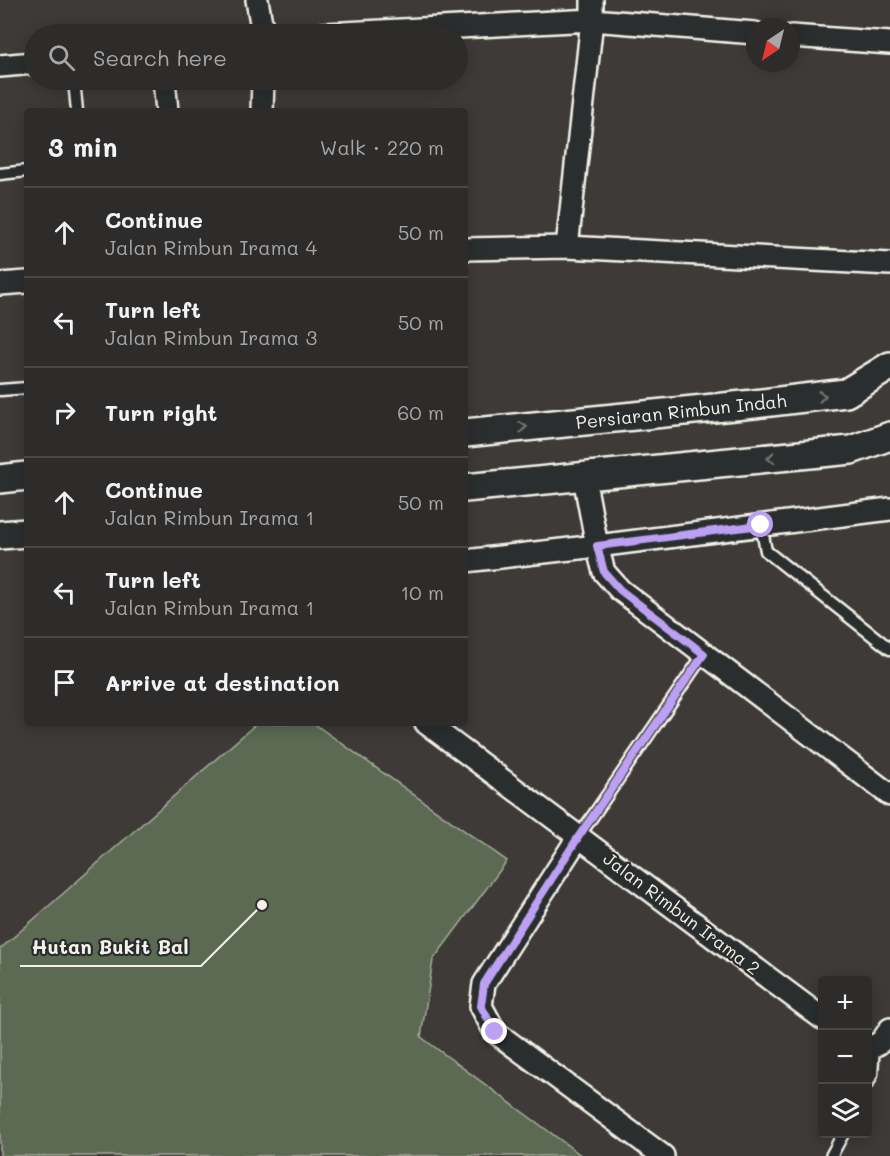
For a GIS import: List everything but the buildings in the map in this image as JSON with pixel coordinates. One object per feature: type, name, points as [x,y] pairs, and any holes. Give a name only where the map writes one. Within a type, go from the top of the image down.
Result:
[{"type":"street","points":[[257,0],[261,24]]},
{"type":"street","points":[[567,247],[592,10]]},
{"type":"street","points":[[436,24],[592,10],[746,32]]},
{"type":"street","points":[[800,37],[890,43]]},
{"type":"street","points":[[0,66],[24,64]]},
{"type":"street","points":[[165,90],[167,108]]},
{"type":"street","points":[[262,108],[263,90]]},
{"type":"street","points":[[468,249],[567,247],[890,264]]},
{"type":"street","points":[[0,284],[24,282]]},
{"type":"street","name":"Persiaran Rimbun Indah","points":[[468,433],[846,393],[890,366]]},
{"type":"street","points":[[468,488],[851,450],[890,436]]},
{"type":"street","points":[[0,479],[24,476]]},
{"type":"street","points":[[584,477],[604,572],[620,590],[890,795]]},
{"type":"street","points":[[468,561],[890,509]]},
{"type":"street","points":[[0,535],[24,533]]},
{"type":"street","name":"Jalan Rimbun Irama 2","points":[[430,726],[818,1015]]},
{"type":"street","points":[[579,836],[484,984],[481,1006],[495,1032],[663,1156]]},
{"type":"street","points":[[872,1047],[884,1041],[890,1029]]},
{"type":"lane","points":[[75,90],[77,108]]},
{"type":"lane","points":[[0,174],[24,171]]},
{"type":"lane","points":[[0,390],[24,388]]},
{"type":"lane","points":[[761,525],[766,551],[890,649]]},
{"type":"lane","points":[[579,836],[704,654]]},
{"type":"lane","points":[[831,1156],[841,1138]]},
{"type":"green space","points":[[254,726],[317,726],[507,861],[433,960],[421,1037],[582,1156],[0,1156],[0,949]]},
{"type":"place","name":"Hutan Bukit Bal","points":[[262,905]]},
{"type":"route","points":[[495,1032],[481,1006],[484,984],[579,836],[704,654],[620,590],[604,572],[597,546],[761,525]]}]
